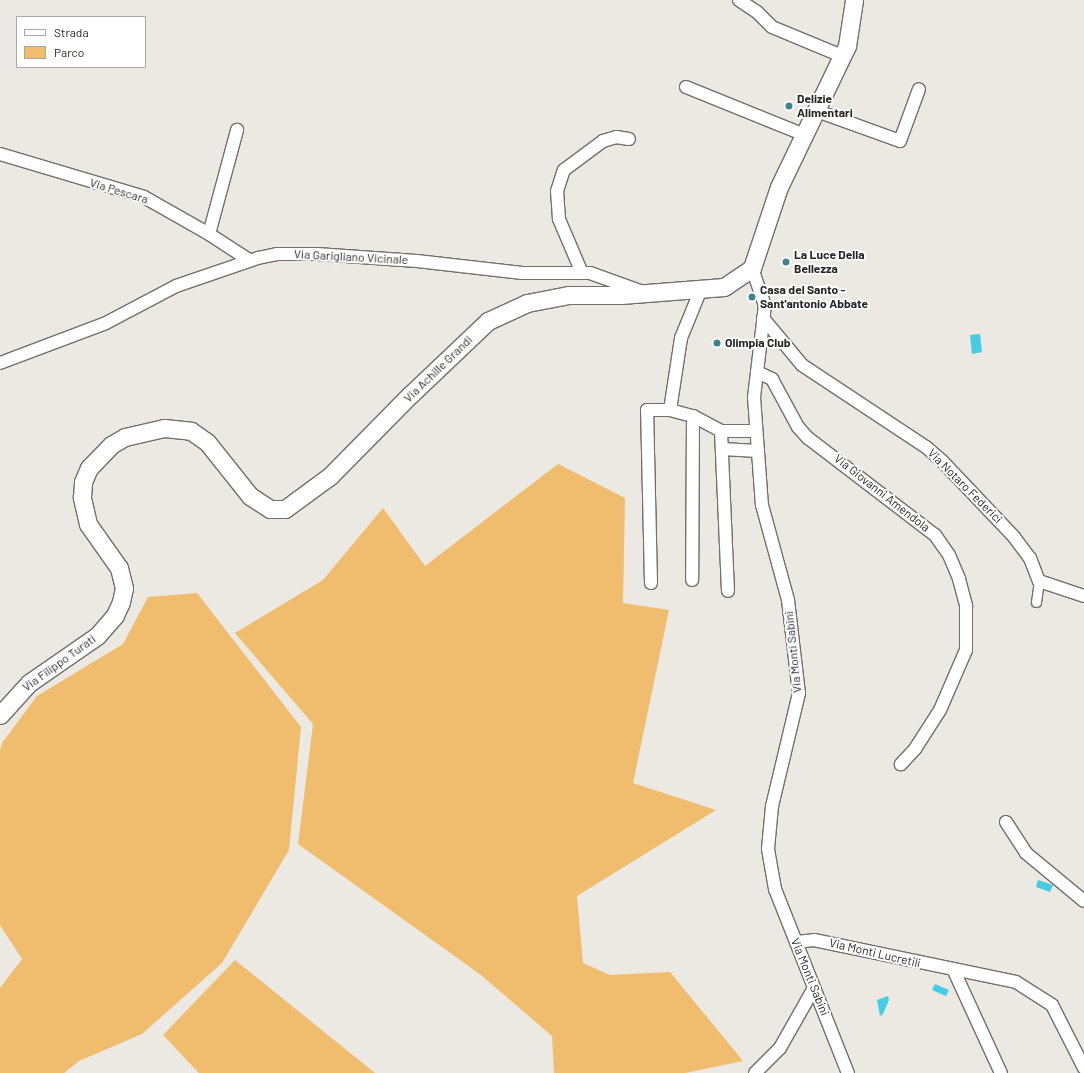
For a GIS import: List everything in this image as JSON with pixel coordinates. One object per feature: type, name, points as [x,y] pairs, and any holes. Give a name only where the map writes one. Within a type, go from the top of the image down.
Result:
[{"type":"main road","points":[[752,268],[779,187],[817,111],[847,46],[854,0]]},
{"type":"main road","name":"Via Achille Grandi","points":[[182,428],[203,439],[239,485],[260,504],[276,510],[285,509],[330,476],[410,395],[488,321],[527,304],[568,295],[647,293],[724,288],[752,268]]},
{"type":"main road","name":"Via Filippo Turati","points":[[0,715],[29,682],[100,633],[121,602],[124,588],[119,568],[92,530],[84,513],[82,492],[89,468],[102,452],[125,437],[164,428],[182,428]]},
{"type":"street","points":[[739,0],[757,12],[772,27],[842,56]]},
{"type":"street","points":[[686,87],[805,135]]},
{"type":"street","points":[[817,111],[900,141],[919,89]]},
{"type":"street","points":[[209,234],[237,130]]},
{"type":"street","points":[[582,273],[559,219],[556,191],[564,170],[603,141],[616,137],[629,139]]},
{"type":"street","name":"Via Pescara","points":[[0,154],[67,176],[136,194],[209,234],[249,260]]},
{"type":"street","name":"Via Garigliano Vicinale","points":[[0,363],[104,324],[176,286],[249,260],[277,254],[317,254],[468,265],[522,273],[582,273],[618,282],[647,293]]},
{"type":"street","name":"Via Monti Sabini","points":[[752,268],[764,305],[754,397],[762,505],[788,600],[799,693],[772,806],[768,849],[775,890],[848,1073]]},
{"type":"street","points":[[670,410],[681,338],[701,289]]},
{"type":"street","name":"Via Notaro Federici","points":[[763,318],[802,365],[926,447],[942,461],[1014,537],[1030,558],[1039,581]]},
{"type":"street","name":"Via Giovanni Amendola","points":[[757,372],[772,379],[798,427],[808,438],[935,535],[949,555],[958,579],[966,606],[966,650],[940,710],[915,749],[901,764]]},
{"type":"street","points":[[651,583],[647,410],[670,410],[693,416],[721,430],[756,431]]},
{"type":"street","points":[[692,580],[693,416]]},
{"type":"street","points":[[721,430],[728,591]]},
{"type":"street","points":[[722,449],[758,451]]},
{"type":"street","points":[[1036,602],[1039,581],[1084,596]]},
{"type":"street","points":[[1006,822],[1026,853],[1084,901]]},
{"type":"street","name":"Via Monti Lucretili","points":[[796,942],[814,940],[954,971],[1016,982],[1052,1005],[1084,1068]]},
{"type":"street","points":[[954,971],[1001,1073]]},
{"type":"street","points":[[755,1073],[780,1048],[814,988]]},
{"type":"green space","points":[[558,464],[625,498],[623,603],[669,610],[633,783],[716,810],[577,896],[583,963],[610,975],[670,972],[743,1061],[685,1073],[554,1073],[552,1036],[481,975],[298,844],[313,724],[235,633],[323,580],[383,508],[425,566]]},
{"type":"green space","points":[[197,593],[301,727],[289,850],[222,963],[142,1034],[79,1061],[64,1073],[0,1073],[0,988],[22,959],[0,925],[0,751],[2,743],[37,696],[123,644],[148,597]]},
{"type":"green space","points":[[235,960],[375,1073],[199,1073],[163,1035]]},
{"type":"water","points":[[980,334],[982,352],[972,354],[970,335]]},
{"type":"water","points":[[1038,880],[1053,885],[1050,892],[1036,887]]},
{"type":"water","points":[[935,984],[949,990],[946,996],[932,990]]},
{"type":"water","points":[[888,996],[889,1000],[883,1014],[880,1016],[877,1000]]},
{"type":"place","name":"Delizie Alimentari","points":[[789,106]]},
{"type":"place","name":"La Luce Della Bellezza","points":[[786,262]]},
{"type":"place","name":"Casa del Santo - Sant'antonio Abbate","points":[[752,297]]},
{"type":"place","name":"Olimpia Club","points":[[717,343]]}]
